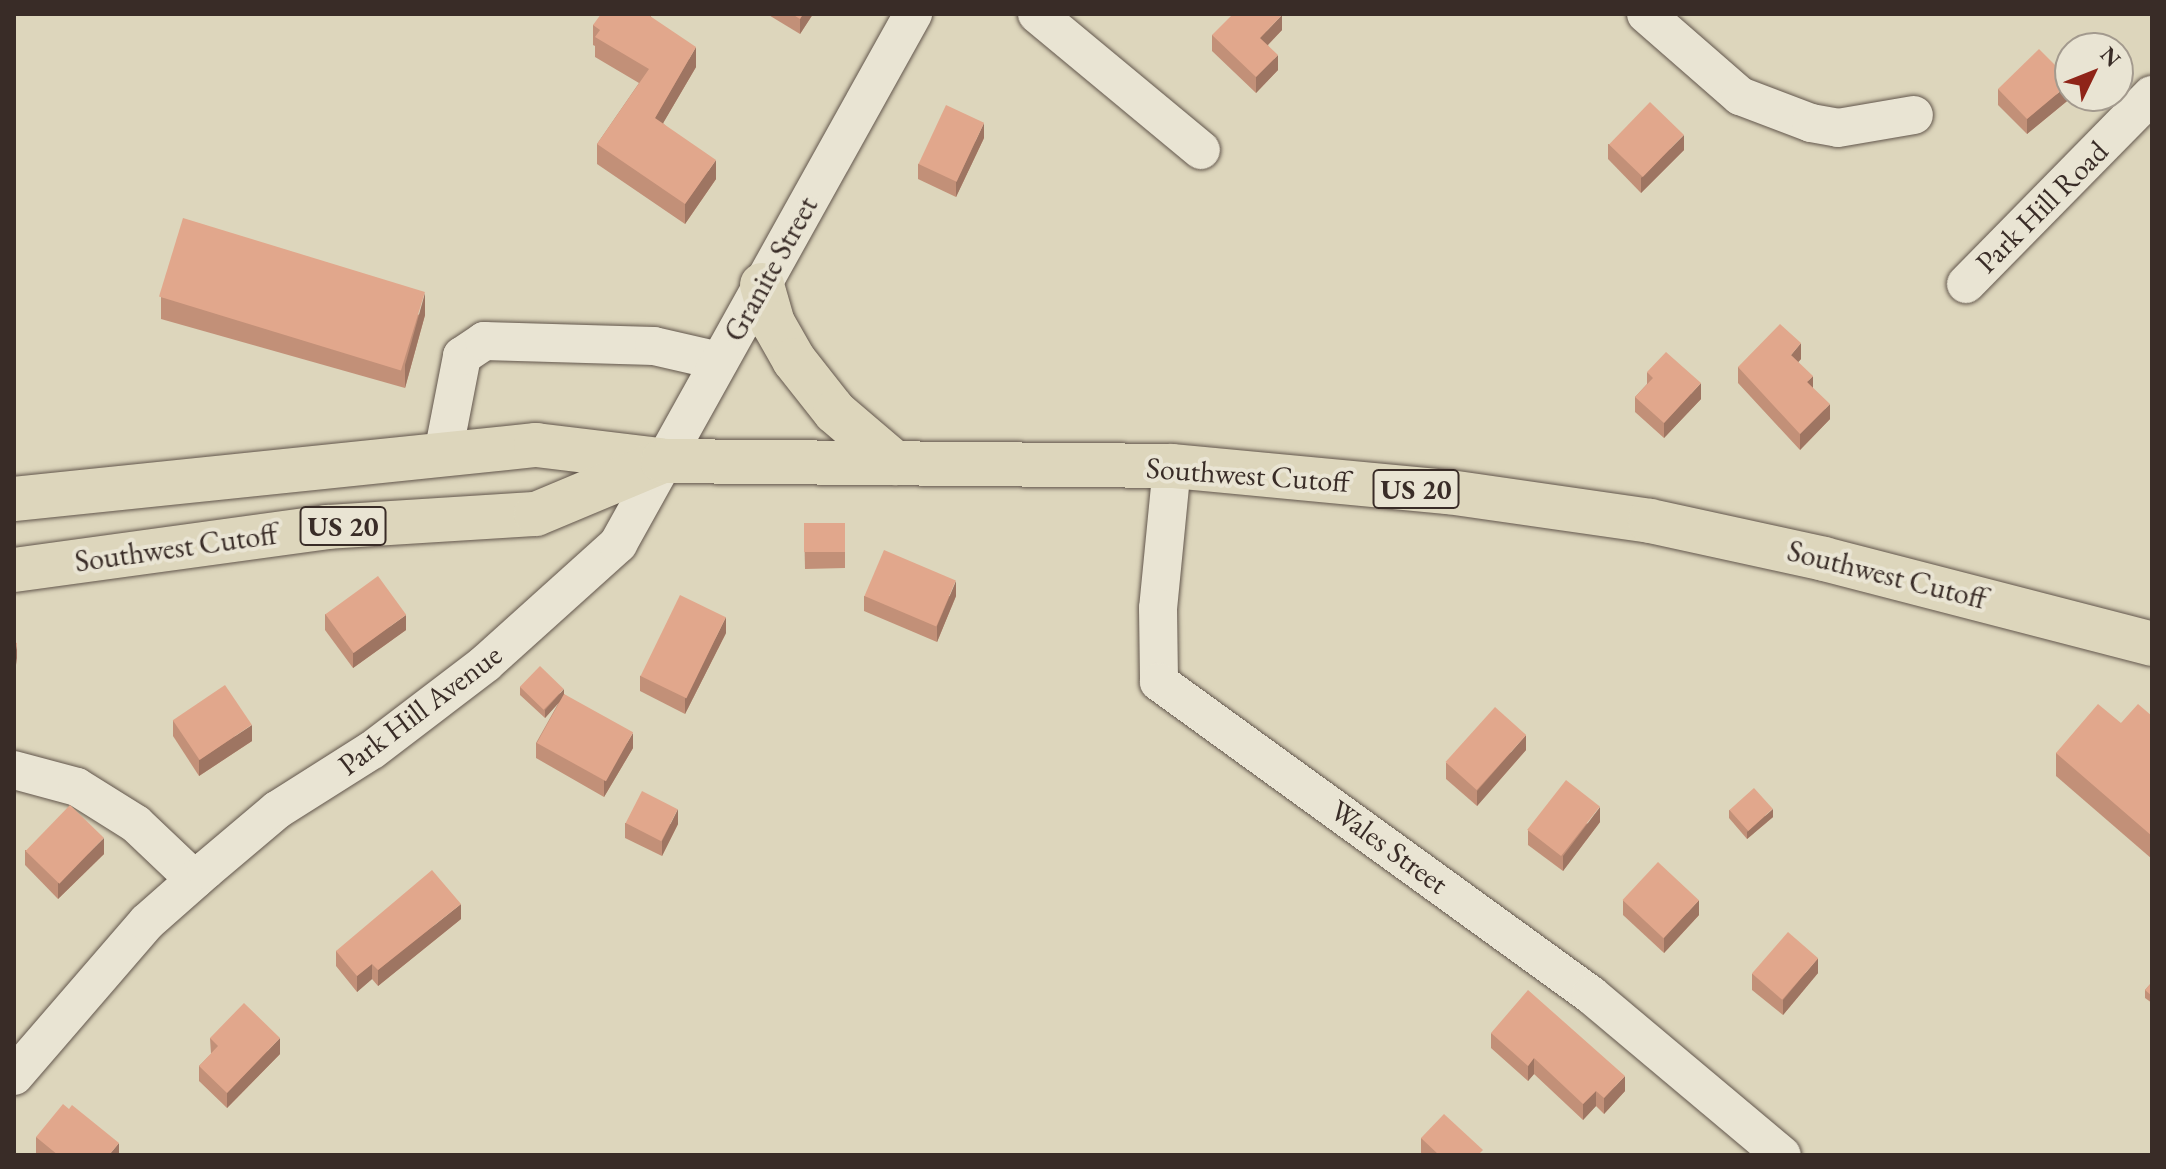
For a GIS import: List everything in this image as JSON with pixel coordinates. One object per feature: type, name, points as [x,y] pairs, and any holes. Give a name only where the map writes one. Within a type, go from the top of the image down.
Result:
[{"type":"main road","points":[[762,285],[773,323],[794,360],[835,412],[895,463]]},
{"type":"main road","name":"Southwest Cutoff","points":[[14,499],[536,445],[663,461],[1172,466],[1449,492],[1650,521],[1824,559],[2152,644]]},
{"type":"main road","name":"Southwest Cutoff","points":[[14,570],[327,527],[536,514],[663,461]]},
{"type":"street","name":"Granite Street","points":[[633,526],[663,461],[913,14]]},
{"type":"street","points":[[1037,14],[1201,150]]},
{"type":"street","points":[[1646,14],[1740,96],[1811,123],[1838,128],[1914,115]]},
{"type":"street","name":"Park Hill Road","points":[[1966,284],[2152,95]]},
{"type":"street","points":[[443,454],[462,356],[484,341],[654,346],[719,361]]},
{"type":"street","name":"Wales Street","points":[[1172,466],[1158,608],[1159,682],[1591,995],[1782,1155]]},
{"type":"street","name":"Park Hill Avenue","points":[[14,1076],[147,922],[277,810],[372,750],[486,663],[582,581],[633,526]]},
{"type":"street","points":[[14,770],[77,787],[136,824],[195,880]]},
{"type":"building","points":[[601,14],[647,14],[696,47],[655,118],[716,160],[685,204],[597,144],[649,69],[595,37],[600,30],[593,25]]},
{"type":"building","points":[[1233,14],[1282,15],[1260,38],[1278,55],[1256,77],[1212,35]]},
{"type":"building","points":[[2039,49],[2054,64],[2054,96],[2027,119],[1998,89]]},
{"type":"building","points":[[1650,102],[1684,135],[1643,177],[1609,144]]},
{"type":"building","points":[[946,105],[984,123],[957,182],[919,164]]},
{"type":"building","points":[[183,218],[425,292],[401,370],[159,296]]},
{"type":"building","points":[[1780,324],[1801,343],[1791,355],[1813,376],[1807,382],[1830,404],[1800,434],[1738,367]]},
{"type":"building","points":[[1666,352],[1701,383],[1664,423],[1635,397],[1653,378],[1647,372]]},
{"type":"building","points":[[804,523],[845,523],[845,552],[804,552]]},
{"type":"building","points":[[884,550],[956,580],[936,627],[864,596]]},
{"type":"building","points":[[378,576],[406,615],[354,653],[325,614]]},
{"type":"building","points":[[680,595],[726,617],[686,698],[641,676]]},
{"type":"building","points":[[540,666],[564,689],[544,710],[520,687]]},
{"type":"building","points":[[225,685],[252,725],[200,760],[173,720]]},
{"type":"building","points":[[564,694],[633,732],[606,781],[537,743]]},
{"type":"building","points":[[2098,704],[2121,723],[2138,704],[2152,716],[2152,836],[2056,753]]},
{"type":"building","points":[[1495,707],[1526,735],[1477,790],[1445,762]]},
{"type":"building","points":[[1566,780],[1600,806],[1561,856],[1527,830]]},
{"type":"building","points":[[1754,788],[1773,809],[1748,831],[1729,810]]},
{"type":"building","points":[[642,791],[678,809],[661,841],[626,823]]},
{"type":"building","points":[[70,805],[104,838],[59,884],[26,851]]},
{"type":"building","points":[[1658,862],[1699,900],[1663,938],[1623,900]]},
{"type":"building","points":[[432,870],[461,904],[378,970],[372,964],[357,976],[336,951]]},
{"type":"building","points":[[1788,932],[1818,958],[1782,1000],[1752,974]]},
{"type":"building","points":[[2152,982],[2152,996],[2145,990]]},
{"type":"building","points":[[1528,990],[1625,1076],[1604,1098],[1596,1091],[1583,1104],[1534,1058],[1528,1066],[1491,1033]]},
{"type":"building","points":[[244,1003],[280,1038],[227,1093],[199,1066],[218,1046],[210,1038]]},
{"type":"building","points":[[63,1104],[69,1109],[72,1105],[119,1143],[109,1155],[58,1155],[36,1137]]},
{"type":"building","points":[[1444,1114],[1483,1150],[1478,1155],[1439,1155],[1421,1138]]}]
